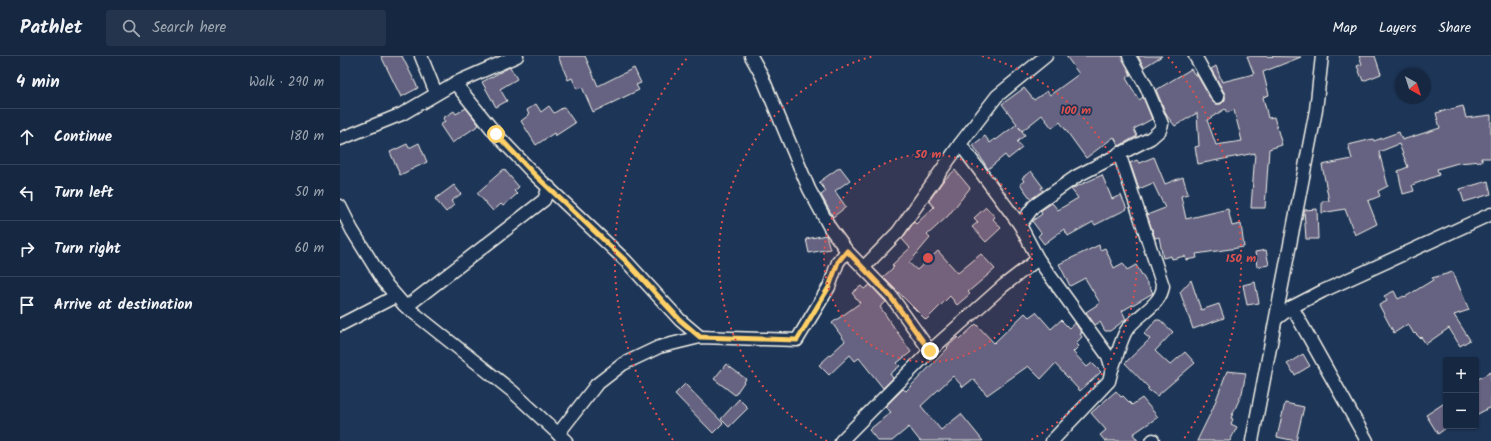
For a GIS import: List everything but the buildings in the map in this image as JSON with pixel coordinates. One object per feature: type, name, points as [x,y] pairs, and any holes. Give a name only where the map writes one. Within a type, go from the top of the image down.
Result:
[{"type":"street","points":[[421,56],[436,93]]},
{"type":"street","points":[[340,139],[402,114],[454,83],[516,56]]},
{"type":"street","points":[[752,56],[809,189],[830,228],[847,251],[864,267],[890,296],[930,351]]},
{"type":"street","points":[[864,267],[875,254],[889,243],[905,224],[960,144],[997,96],[1046,56]]},
{"type":"street","points":[[1020,225],[1034,206],[1077,176],[1119,153],[1151,138],[1160,130],[1162,124],[1146,86],[1130,56]]},
{"type":"street","points":[[1195,56],[1218,97]]},
{"type":"street","points":[[1252,441],[1316,110],[1322,56]]},
{"type":"street","points":[[454,83],[496,134],[549,188],[626,261],[680,320],[700,337]]},
{"type":"street","points":[[960,144],[1020,225],[1038,259],[1108,356],[1112,369]]},
{"type":"street","points":[[1052,441],[1109,381],[1126,331],[1158,299],[1162,292],[1163,286],[1119,153]]},
{"type":"street","points":[[406,307],[544,200],[549,188]]},
{"type":"street","points":[[340,206],[356,237],[384,282],[406,307],[512,392],[562,438],[596,385],[623,364],[660,348],[700,337],[797,340],[829,287],[838,262],[847,251]]},
{"type":"street","points":[[1276,319],[1292,307],[1323,291],[1491,214]]},
{"type":"street","points":[[841,441],[930,351],[1003,286],[1038,259]]},
{"type":"street","points":[[340,325],[396,296]]},
{"type":"street","points":[[1292,307],[1367,441]]},
{"type":"route","points":[[496,134],[534,174],[562,199],[574,213],[594,229],[626,261],[680,320],[700,337],[726,336],[797,340],[829,287],[838,262],[847,251],[864,267],[890,296],[930,351]]}]
